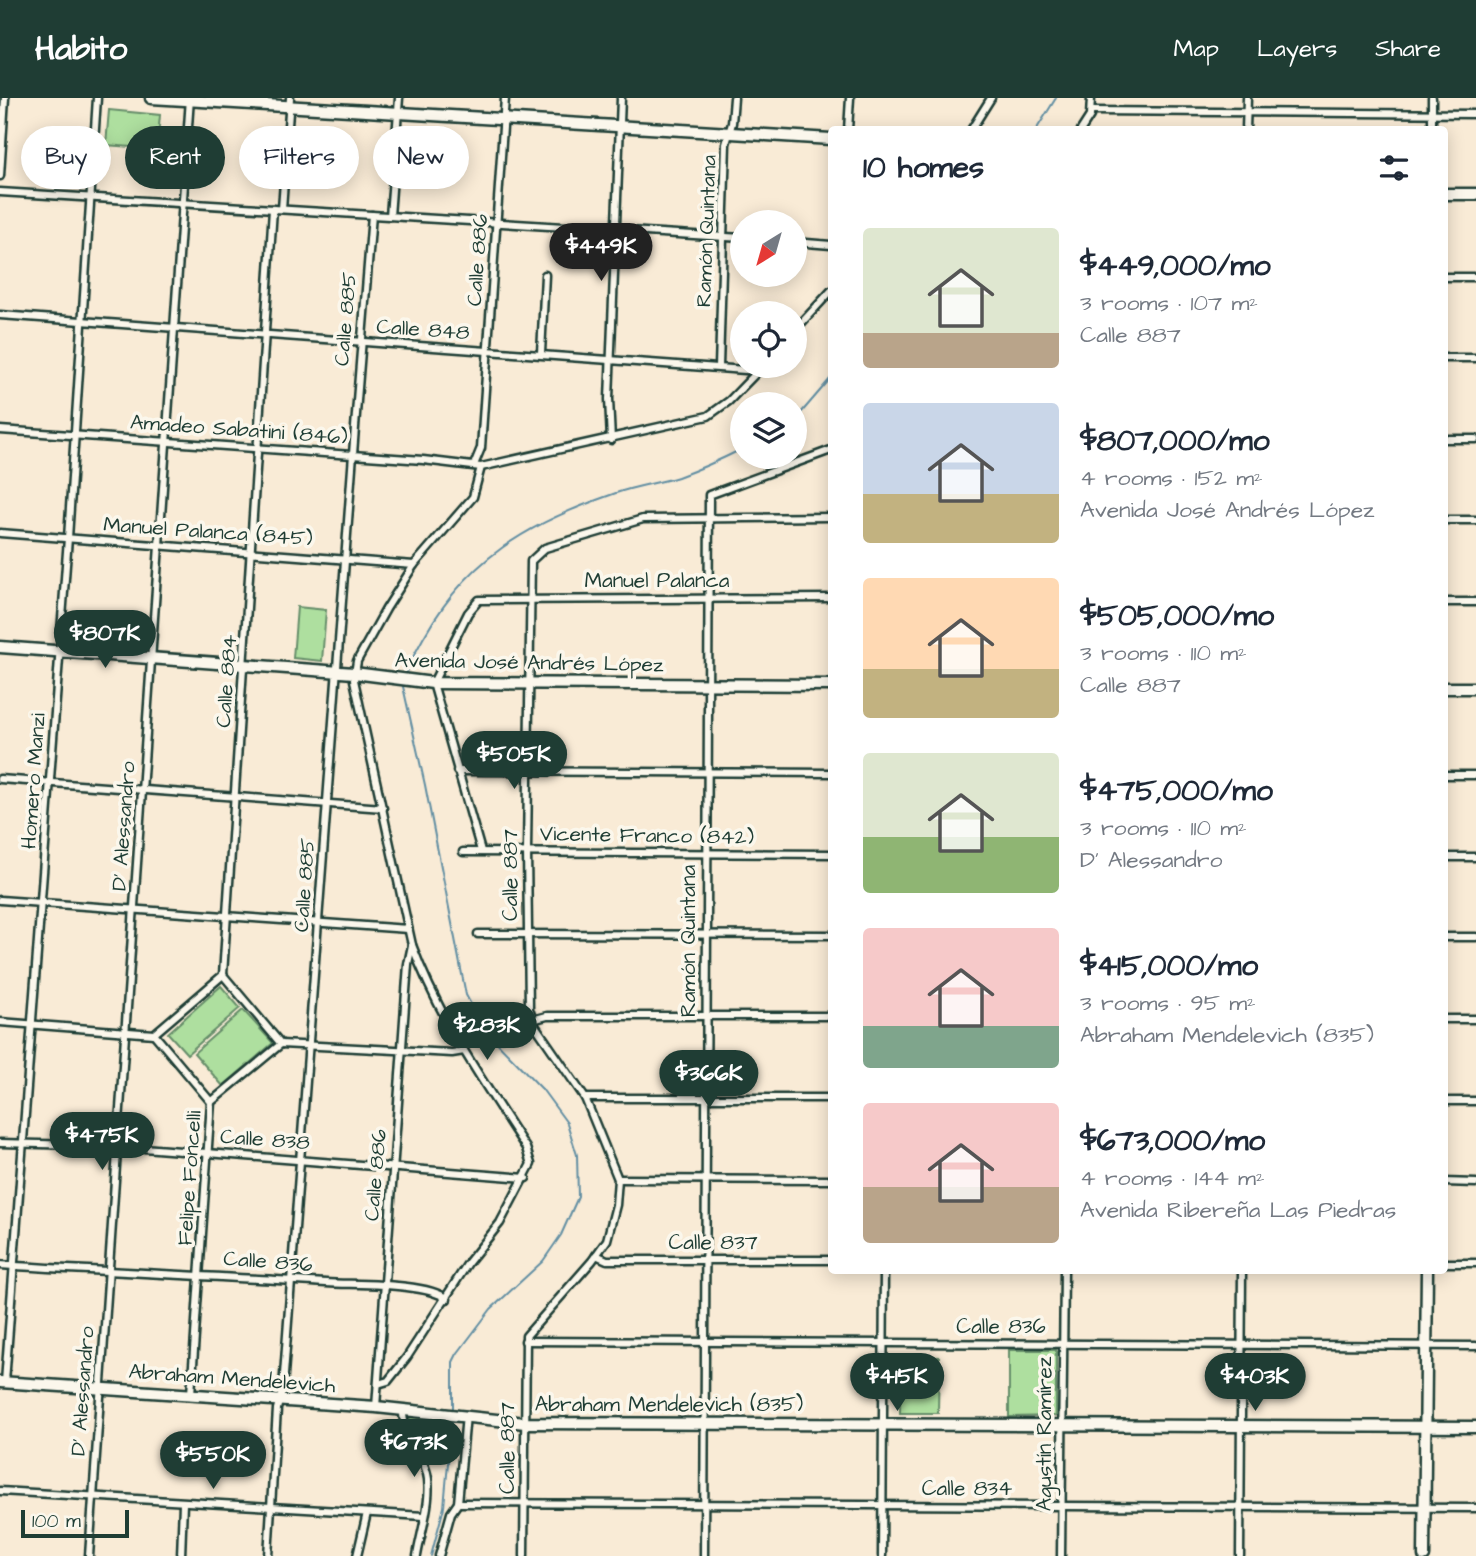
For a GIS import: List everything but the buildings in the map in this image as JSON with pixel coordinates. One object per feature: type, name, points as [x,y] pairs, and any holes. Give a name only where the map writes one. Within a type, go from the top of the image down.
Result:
[{"type":"street","points":[[0,176],[5,98]]},
{"type":"street","name":"Homero Manzi","points":[[2,1382],[14,1266],[50,782],[97,98]]},
{"type":"street","points":[[151,98],[290,102],[398,112],[828,139]]},
{"type":"street","points":[[390,215],[399,98]]},
{"type":"street","name":"Calle 886","points":[[359,674],[373,632],[414,565],[470,502],[481,448],[505,98]]},
{"type":"street","points":[[611,440],[609,399],[621,98]]},
{"type":"street","name":"Ramón Quintana","points":[[719,367],[726,144],[734,98]]},
{"type":"street","points":[[848,126],[850,98]]},
{"type":"street","points":[[974,126],[991,98]]},
{"type":"street","points":[[1083,126],[1091,111],[1091,98]]},
{"type":"street","points":[[1246,126],[1247,98]]},
{"type":"street","points":[[1432,98],[1432,126]]},
{"type":"street","name":"D' Alessandro","points":[[89,1556],[190,99]]},
{"type":"street","points":[[278,209],[290,102]]},
{"type":"street","points":[[1091,111],[1476,114]]},
{"type":"street","points":[[0,192],[730,237]]},
{"type":"street","points":[[1448,194],[1476,194]]},
{"type":"street","name":"Calle 884","points":[[223,975],[278,209]]},
{"type":"street","name":"Calle 885","points":[[268,1556],[277,1409],[292,1281],[312,1044],[344,559],[372,215]]},
{"type":"street","points":[[807,243],[828,244]]},
{"type":"street","points":[[541,353],[545,275]]},
{"type":"street","points":[[1448,277],[1476,277]]},
{"type":"street","points":[[807,317],[828,294]]},
{"type":"street","name":"Calle 848","points":[[0,315],[730,367]]},
{"type":"street","points":[[1448,358],[1476,358]]},
{"type":"street","name":"Amadeo Sabatini (846)","points":[[0,430],[167,440],[478,466],[611,440],[713,414],[751,378]]},
{"type":"street","points":[[1448,439],[1476,439]]},
{"type":"street","name":"Ramón Quintana","points":[[704,1556],[709,495],[828,451]]},
{"type":"street","points":[[708,518],[828,517]]},
{"type":"street","name":"Calle 887","points":[[532,1020],[529,1009],[527,851],[531,561],[545,548],[627,523],[656,518],[708,518]]},
{"type":"street","points":[[1448,520],[1476,520]]},
{"type":"street","name":"Manuel Palanca (845)","points":[[0,533],[414,565]]},
{"type":"street","name":"Manuel Palanca","points":[[433,683],[468,613],[483,598],[828,598]]},
{"type":"street","points":[[1448,602],[1476,602]]},
{"type":"street","name":"Avenida José Andrés López","points":[[0,647],[336,672],[433,683],[828,685]]},
{"type":"street","points":[[359,674],[383,808],[412,945],[425,980],[464,1051],[531,1160],[526,1178],[500,1223],[468,1263],[447,1299],[391,1378],[378,1384]]},
{"type":"street","points":[[433,683],[481,851]]},
{"type":"street","points":[[1448,688],[1476,688]]},
{"type":"street","points":[[457,771],[828,773]]},
{"type":"street","points":[[1448,775],[1476,775]]},
{"type":"street","points":[[0,779],[383,808]]},
{"type":"street","name":"Vicente Franco (842)","points":[[463,852],[828,854]]},
{"type":"street","points":[[1448,857],[1476,857]]},
{"type":"street","points":[[0,900],[408,929]]},
{"type":"street","points":[[478,934],[828,935]]},
{"type":"street","points":[[1448,937],[1476,937]]},
{"type":"street","name":"Calle 886","points":[[376,1407],[408,964],[412,945]]},
{"type":"street","points":[[154,1034],[223,975],[281,1044],[452,1053],[464,1051]]},
{"type":"street","points":[[502,1037],[532,1020],[547,1016],[828,1016]]},
{"type":"street","points":[[1448,1019],[1476,1019]]},
{"type":"street","points":[[525,1340],[531,1328],[596,1255],[611,1228],[618,1179],[585,1098],[532,1020]]},
{"type":"street","points":[[0,1022],[154,1034],[212,1102]]},
{"type":"street","name":"Felipe Foncelli","points":[[191,1394],[212,1102],[281,1044]]},
{"type":"street","points":[[585,1098],[828,1098]]},
{"type":"street","points":[[1448,1101],[1476,1101]]},
{"type":"street","name":"Calle 838","points":[[0,1143],[118,1146],[526,1178]]},
{"type":"street","points":[[618,1179],[828,1180]]},
{"type":"street","points":[[1448,1182],[1476,1182]]},
{"type":"street","name":"Calle 837","points":[[596,1255],[607,1259],[828,1260]]},
{"type":"street","points":[[1448,1263],[1476,1263]]},
{"type":"street","name":"Calle 836","points":[[0,1265],[201,1274],[384,1287],[435,1291],[447,1299]]},
{"type":"street","points":[[882,1556],[884,1274]]},
{"type":"street","name":"Agustín Ramírez","points":[[1061,1556],[1064,1274]]},
{"type":"street","points":[[1240,1556],[1242,1274]]},
{"type":"street","points":[[1424,1556],[1427,1274]]},
{"type":"street","name":"Calle 887","points":[[524,1556],[525,1340]]},
{"type":"street","name":"Calle 836","points":[[525,1340],[1476,1346]]},
{"type":"street","name":"Abraham Mendelevich","points":[[2,1382],[463,1415]]},
{"type":"street","points":[[403,1410],[404,1423],[426,1471],[424,1516],[417,1556]]},
{"type":"street","points":[[439,1556],[452,1513],[458,1503],[463,1415]]},
{"type":"street","name":"Abraham Mendelevich (835)","points":[[463,1415],[525,1423],[1424,1426]]},
{"type":"street","points":[[1424,1426],[1476,1427]]},
{"type":"street","points":[[0,1492],[424,1516]]},
{"type":"street","points":[[181,1556],[183,1503]]},
{"type":"street","name":"Calle 834","points":[[458,1503],[1476,1508]]},
{"type":"street","points":[[357,1556],[367,1513]]},
{"type":"green space","points":[[109,110],[160,115],[159,126],[125,126],[125,146],[111,145],[111,126],[108,126]]},
{"type":"green space","points":[[297,607],[326,610],[322,661],[293,658]]},
{"type":"green space","points":[[221,986],[240,1008],[187,1054],[168,1033]]},
{"type":"green space","points":[[243,1010],[273,1043],[223,1086],[194,1053]]},
{"type":"green space","points":[[1009,1350],[1056,1350],[1056,1416],[1009,1417]]},
{"type":"green space","points":[[901,1356],[939,1357],[938,1413],[900,1413]]},
{"type":"green space","points":[[410,1413],[434,1418],[429,1443],[422,1443],[408,1416]]},
{"type":"waterway","points":[[1038,126],[1056,98]]},
{"type":"waterway","points":[[807,406],[828,381]]},
{"type":"waterway","points":[[405,674],[443,607],[465,580],[515,539],[578,507],[624,491],[678,477],[730,455]]},
{"type":"waterway","points":[[402,682],[466,995],[484,1029],[542,1089],[567,1123],[577,1155],[578,1197],[561,1235],[543,1261],[491,1309],[453,1362],[453,1410]]},
{"type":"waterway","points":[[431,1556],[444,1507],[452,1419]]}]
